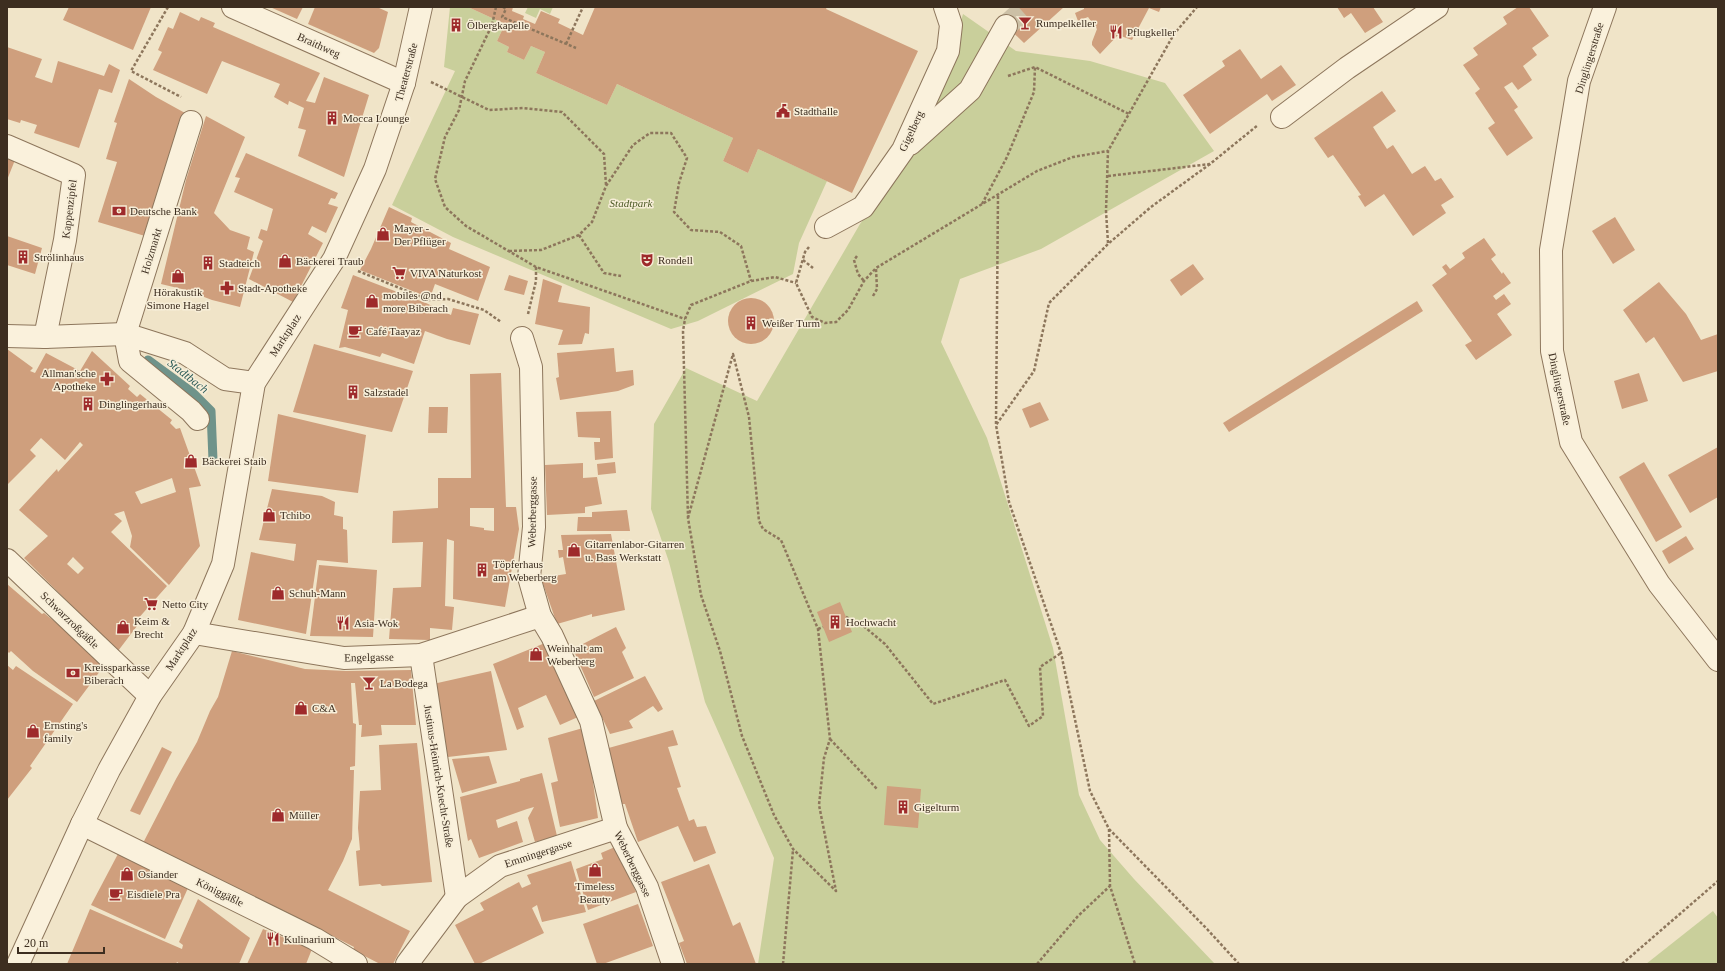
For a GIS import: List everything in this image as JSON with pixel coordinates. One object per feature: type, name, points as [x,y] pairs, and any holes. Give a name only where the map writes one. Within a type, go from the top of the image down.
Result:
[{"type":"street","name":"Braithweg","points":[[234,7],[404,83]]},
{"type":"street","name":"Theaterstraße","points":[[351,224],[376,170],[404,83],[421,7]]},
{"type":"street","name":"Gigelberg","points":[[826,227],[864,207],[903,150],[948,51],[951,25],[945,7]]},
{"type":"street","points":[[1282,117],[1347,68],[1437,7]]},
{"type":"street","name":"Dinglingerstraße","points":[[1605,7],[1579,81],[1551,250],[1552,351],[1571,442],[1659,584],[1718,660]]},
{"type":"street","points":[[903,150],[970,90],[1006,26]]},
{"type":"street","name":"Holzmarkt","points":[[125,334],[191,122]]},
{"type":"street","name":"Kappenzipfel","points":[[7,146],[74,174],[65,240],[45,337]]},
{"type":"street","name":"Marktplatz","points":[[19,958],[109,770],[150,696],[194,633],[223,564],[254,383],[334,259],[351,224]]},
{"type":"street","points":[[125,334],[130,361],[195,413]]},
{"type":"street","points":[[7,336],[45,337],[125,334],[186,353],[225,379],[254,383]]},
{"type":"street","name":"Weberberggasse","points":[[522,338],[531,368],[534,527],[529,577],[540,616],[552,636],[591,721],[616,828],[647,887],[673,964]]},
{"type":"street","name":"Schwarzroßgäßle","points":[[7,560],[150,696]]},
{"type":"street","name":"Engelgasse","points":[[194,633],[344,658],[421,655],[540,616]]},
{"type":"street","name":"Justinus-Heinrich-Knecht-Straße","points":[[421,655],[457,897]]},
{"type":"street","name":"Königgäßle","points":[[82,824],[315,939],[356,964]]},
{"type":"street","name":"Emmingergasse","points":[[407,964],[457,897],[500,866],[616,828]]},
{"type":"path","points":[[168,7],[131,71],[194,104],[191,122]]},
{"type":"path","points":[[496,7],[492,25],[465,81],[459,110],[445,137],[435,179],[445,207],[466,226],[536,267],[685,319]]},
{"type":"path","points":[[503,7],[506,8],[502,17],[576,48]]},
{"type":"path","points":[[566,44],[583,7]]},
{"type":"path","points":[[1108,244],[1108,151],[1174,34],[1197,7]]},
{"type":"path","points":[[982,205],[1007,157],[1034,92],[1035,67],[1129,114]]},
{"type":"path","points":[[431,75],[429,81],[489,110],[523,108],[562,112],[604,154],[606,186]]},
{"type":"path","points":[[996,425],[1034,371],[1049,303],[1108,244],[1151,207],[1210,164],[1264,120],[1282,117]]},
{"type":"path","points":[[508,251],[541,250],[579,235],[592,222],[606,186],[632,145],[650,134],[671,133],[687,158],[679,183],[674,212],[691,230],[720,232],[741,246],[751,281]]},
{"type":"path","points":[[826,227],[805,252],[796,283],[812,317],[825,323],[836,322],[848,310],[864,281],[876,268],[1037,171],[1073,157],[1108,151]]},
{"type":"path","points":[[1107,176],[1210,164]]},
{"type":"path","points":[[998,194],[996,425],[1009,502],[1061,653],[1090,790],[1108,829],[1207,929],[1239,964]]},
{"type":"path","points":[[579,235],[604,273],[621,276]]},
{"type":"path","points":[[857,256],[854,260],[858,274],[864,281]]},
{"type":"path","points":[[334,259],[359,272],[429,300],[448,299],[484,310],[522,338],[536,281],[536,267]]},
{"type":"path","points":[[803,260],[813,268]]},
{"type":"path","points":[[873,296],[876,289],[876,268]]},
{"type":"path","points":[[688,518],[733,354],[749,417],[760,521],[763,529],[782,540],[818,629],[830,739],[824,758],[819,804],[836,891],[793,849],[774,815],[742,736],[720,651],[701,595],[688,518],[683,338],[685,319],[691,305],[751,281],[775,277],[796,283]]},
{"type":"path","points":[[846,617],[861,624],[885,644],[933,704],[1005,680],[1029,726],[1043,716],[1040,667],[1061,653]]},
{"type":"path","points":[[818,629],[823,627]]},
{"type":"path","points":[[830,739],[877,789]]},
{"type":"path","points":[[1108,829],[1110,886],[1136,964]]},
{"type":"path","points":[[783,964],[793,849]]},
{"type":"path","points":[[1622,964],[1718,881]]},
{"type":"path","points":[[1038,964],[1078,916],[1110,886]]},
{"type":"green space","name":"Stadtpark","points":[[450,7],[468,7],[505,24],[497,41],[509,47],[507,52],[524,60],[531,46],[545,52],[536,73],[607,105],[617,84],[733,138],[723,161],[748,173],[758,149],[827,181],[799,243],[793,274],[698,321],[671,329],[453,237],[392,205],[455,71],[444,67]]},
{"type":"green space","points":[[528,7],[553,7],[550,14],[540,9],[536,18],[525,13]]},
{"type":"green space","points":[[963,14],[1016,51],[1090,61],[1165,83],[1214,151],[1041,249],[960,279],[941,342],[987,438],[1053,648],[1079,795],[1100,840],[1134,879],[1215,964],[758,964],[774,858],[705,702],[669,562],[651,509],[654,424],[686,368],[757,401],[860,224],[929,128]]},
{"type":"green space","points":[[1713,911],[1718,918],[1718,964],[1646,964]]},
{"type":"building","points":[[69,7],[151,7],[133,50],[63,20]]},
{"type":"building","points":[[270,7],[303,7],[297,19]]},
{"type":"building","points":[[315,7],[377,7],[388,12],[379,48],[374,53],[308,24]]},
{"type":"building","name":"Stadthalle","points":[[468,7],[513,7],[512,11],[524,16],[523,19],[535,24],[541,11],[560,19],[558,23],[583,35],[595,7],[827,7],[826,9],[918,51],[852,193],[758,149],[748,173],[723,161],[733,138],[617,84],[607,105],[536,73],[545,52],[531,46],[524,60],[507,52],[509,47],[497,41],[505,24]]},
{"type":"building","name":"Rumpelkeller","points":[[1018,7],[1064,7],[1024,43],[1001,21]]},
{"type":"building","name":"Pflugkeller","points":[[1084,7],[1161,7],[1159,12],[1149,8],[1132,40],[1118,35],[1100,54],[1092,45],[1097,29],[1088,17],[1078,21],[1075,13],[1084,9]]},
{"type":"building","points":[[1337,7],[1373,7],[1383,22],[1365,33],[1351,13],[1344,18]]},
{"type":"building","points":[[1518,7],[1529,7],[1549,36],[1532,48],[1537,55],[1523,66],[1532,80],[1518,90],[1512,82],[1504,87],[1518,107],[1514,110],[1533,138],[1507,156],[1488,128],[1495,123],[1475,93],[1480,89],[1463,65],[1478,55],[1473,48],[1507,24],[1503,17]]},
{"type":"building","points":[[180,12],[199,21],[201,17],[215,23],[213,27],[320,73],[306,101],[315,103],[324,77],[369,95],[344,177],[298,156],[306,130],[298,128],[304,108],[289,101],[288,105],[274,97],[280,84],[222,61],[207,94],[153,70],[162,52],[158,50],[168,27],[173,29]]},
{"type":"building","name":"Ölbergkapelle","points":[[453,17],[461,18],[459,33],[451,32]]},
{"type":"building","points":[[7,47],[42,59],[35,77],[52,83],[58,61],[104,76],[109,64],[120,70],[112,93],[99,89],[79,148],[34,133],[37,125],[21,120],[20,123],[7,119]]},
{"type":"building","points":[[1240,49],[1261,79],[1281,65],[1296,85],[1272,101],[1267,94],[1210,134],[1183,95],[1225,66],[1222,61]]},
{"type":"building","points":[[129,79],[156,97],[185,113],[145,236],[98,222],[117,162],[106,159],[117,123],[114,122]]},
{"type":"building","points":[[1382,91],[1396,111],[1373,127],[1387,149],[1393,145],[1412,174],[1425,166],[1435,181],[1441,178],[1454,197],[1441,205],[1446,213],[1413,236],[1384,194],[1365,207],[1358,196],[1361,195],[1333,155],[1328,158],[1314,138]]},
{"type":"building","points":[[206,116],[245,137],[214,213],[230,230],[250,237],[247,249],[254,252],[240,307],[212,300],[186,290],[161,284],[186,180]]},
{"type":"building","points":[[246,153],[338,193],[335,199],[331,198],[328,204],[338,207],[326,233],[312,226],[308,234],[323,243],[293,302],[249,279],[263,241],[258,238],[261,229],[267,231],[273,209],[234,192],[240,178],[235,177]]},
{"type":"building","points":[[7,156],[15,160],[7,180]]},
{"type":"building","points":[[389,207],[412,218],[411,222],[451,243],[449,249],[490,267],[478,301],[435,284],[430,298],[360,270],[371,249]]},
{"type":"building","points":[[1615,217],[1635,250],[1613,264],[1592,231]]},
{"type":"building","name":"Strölinhaus","points":[[7,236],[42,248],[35,274],[7,265]]},
{"type":"building","points":[[1484,238],[1496,255],[1491,259],[1511,283],[1493,296],[1496,300],[1504,294],[1511,304],[1497,314],[1512,335],[1476,360],[1465,345],[1472,341],[1432,285],[1447,274],[1442,267],[1446,264],[1450,269],[1465,258],[1462,253]]},
{"type":"building","points":[[1193,264],[1204,279],[1181,296],[1170,280]]},
{"type":"building","points":[[353,275],[426,303],[451,315],[453,308],[479,314],[470,345],[425,331],[414,364],[382,353],[380,357],[345,347],[339,348],[348,310],[341,308]]},
{"type":"building","points":[[509,275],[528,281],[524,295],[504,290]]},
{"type":"building","points":[[543,279],[562,286],[558,302],[590,307],[589,334],[585,333],[582,344],[558,345],[563,330],[535,324]]},
{"type":"building","points":[[1659,282],[1686,314],[1701,340],[1718,334],[1718,371],[1683,382],[1654,337],[1646,343],[1623,310]]},
{"type":"building","name":"Weißer Turm","points":[[751,298],[764,302],[770,308],[774,321],[770,334],[764,340],[751,344],[738,340],[732,334],[728,321],[732,308],[738,302]]},
{"type":"building","points":[[1417,301],[1423,311],[1229,432],[1223,423]]},
{"type":"building","name":"Salzstadel","points":[[314,344],[413,371],[392,432],[293,412]]},
{"type":"building","points":[[614,348],[616,372],[633,370],[634,385],[618,391],[560,400],[556,378],[559,377],[557,353]]},
{"type":"building","points":[[7,349],[33,368],[30,371],[35,373],[46,353],[80,371],[92,351],[130,386],[128,389],[137,397],[140,394],[172,420],[170,423],[176,429],[180,428],[201,486],[189,488],[200,546],[169,585],[130,547],[132,536],[124,511],[114,514],[122,521],[111,532],[167,586],[134,623],[137,626],[118,651],[67,610],[69,603],[24,558],[48,536],[19,510],[57,469],[58,472],[83,445],[80,442],[65,460],[41,438],[30,450],[36,456],[7,485]],"holes":[[[172,478],[176,492],[141,504],[135,492]],[[73,557],[84,568],[78,574],[67,564]]]},
{"type":"building","points":[[501,373],[506,507],[516,507],[519,529],[505,607],[453,599],[454,541],[447,539],[445,606],[454,607],[452,630],[430,628],[430,640],[389,639],[393,588],[421,587],[423,542],[392,543],[393,511],[438,508],[438,478],[471,478],[470,374]],"holes":[[[470,508],[494,508],[494,531],[470,526]]]},
{"type":"building","points":[[1639,373],[1648,401],[1622,409],[1614,381]]},
{"type":"building","points":[[1040,402],[1049,420],[1030,428],[1022,409]]},
{"type":"building","points":[[429,407],[448,407],[447,433],[428,433]]},
{"type":"building","points":[[611,411],[613,458],[595,460],[594,442],[600,442],[600,438],[578,437],[576,412]]},
{"type":"building","points":[[278,414],[366,435],[358,493],[268,481]]},
{"type":"building","points":[[1718,447],[1718,497],[1690,513],[1668,475]]},
{"type":"building","points":[[615,462],[616,473],[598,475],[597,464]]},
{"type":"building","points":[[1644,462],[1682,527],[1656,542],[1619,477]]},
{"type":"building","points":[[583,463],[583,478],[597,477],[602,504],[585,507],[585,513],[547,515],[545,465]]},
{"type":"building","points":[[272,489],[322,496],[335,502],[334,515],[343,517],[343,529],[347,530],[348,563],[317,560],[306,634],[238,620],[251,552],[294,561],[296,544],[259,540]]},
{"type":"building","points":[[627,510],[630,531],[577,531],[578,517],[592,517],[592,512]]},
{"type":"building","points":[[611,534],[625,610],[592,617],[592,614],[557,624],[541,578],[566,574],[563,557],[559,558],[558,550],[563,550],[561,535]]},
{"type":"building","points":[[1686,536],[1694,549],[1669,564],[1662,551]]},
{"type":"building","points":[[319,565],[377,570],[373,637],[310,636]]},
{"type":"building","points":[[7,584],[42,614],[44,613],[106,663],[77,702],[33,671],[11,651],[9,653],[7,651]]},
{"type":"building","name":"Hochwacht","points":[[840,602],[852,632],[829,642],[817,612]]},
{"type":"building","points":[[616,627],[626,648],[622,652],[634,678],[594,697],[573,649]]},
{"type":"building","points":[[545,643],[578,717],[560,725],[546,695],[518,708],[524,727],[517,730],[493,664]]},
{"type":"building","points":[[232,651],[305,669],[346,671],[411,670],[416,725],[381,725],[382,735],[361,737],[362,725],[359,725],[355,683],[351,683],[353,723],[356,724],[355,766],[350,767],[350,770],[354,770],[352,839],[343,861],[328,890],[410,931],[393,964],[380,964],[353,950],[354,947],[288,913],[142,845],[197,742],[210,711],[218,697]]},
{"type":"building","points":[[7,665],[13,670],[16,666],[73,704],[30,766],[32,768],[7,800]]},
{"type":"building","points":[[491,671],[507,750],[448,757],[433,684]]},
{"type":"building","points":[[645,676],[663,709],[658,712],[653,706],[629,721],[633,728],[610,734],[594,701]]},
{"type":"building","points":[[583,728],[595,774],[592,775],[598,818],[560,827],[551,783],[558,781],[548,738]]},
{"type":"building","points":[[673,730],[678,745],[668,747],[681,787],[677,788],[689,821],[694,819],[697,827],[706,826],[716,853],[694,862],[678,826],[638,842],[625,804],[621,804],[605,749]]},
{"type":"building","points":[[417,743],[432,882],[382,886],[380,884],[359,886],[356,851],[360,850],[358,828],[360,791],[381,790],[379,745]]},
{"type":"building","points":[[162,747],[172,752],[140,815],[130,811]]},
{"type":"building","points":[[489,756],[497,783],[462,793],[452,759]]},
{"type":"building","points":[[542,773],[557,836],[535,842],[528,818],[534,807],[496,820],[498,828],[517,821],[523,842],[479,858],[471,839],[468,841],[460,797],[520,781],[520,779]]},
{"type":"building","name":"Gigelturm","points":[[887,786],[921,789],[918,828],[884,825]]},
{"type":"building","points":[[615,847],[636,892],[588,910],[576,869],[603,859],[601,853]]},
{"type":"building","points":[[119,852],[188,888],[165,939],[91,905]]},
{"type":"building","points":[[571,861],[586,912],[542,922],[537,905],[532,908],[544,933],[479,964],[475,964],[455,925],[484,910],[480,903],[519,882],[522,888],[531,884],[527,875]]},
{"type":"building","points":[[709,864],[733,926],[740,922],[756,964],[687,964],[679,943],[684,941],[661,882]]},
{"type":"building","points":[[198,899],[250,938],[239,964],[180,964],[177,962],[176,964],[67,964],[90,909],[182,949],[183,945],[179,942]]},
{"type":"building","points":[[638,904],[653,946],[603,964],[597,964],[583,924]]},
{"type":"building","name":"Kulinarium","points":[[263,929],[312,949],[306,964],[247,964]]},
{"type":"waterway","name":"Stadtbach","points":[[148,360],[193,393],[211,411],[213,460]]},
{"type":"tunnel","points":[[1006,26],[1027,7]]},
{"type":"place","name":"Rumpelkeller","points":[[1025,23]]},
{"type":"place","name":"Ölbergkapelle","points":[[456,25]]},
{"type":"place","name":"Pflugkeller","points":[[1116,32]]},
{"type":"place","name":"Stadthalle","points":[[783,111]]},
{"type":"place","name":"Mocca Lounge","points":[[332,118]]},
{"type":"place","name":"Deutsche Bank","points":[[119,211]]},
{"type":"place","name":"Mayer - Der Pflüger","points":[[383,234]]},
{"type":"place","name":"Strölinhaus","points":[[23,257]]},
{"type":"place","name":"Rondell","points":[[647,260]]},
{"type":"place","name":"Bäckerei Traub","points":[[285,261]]},
{"type":"place","name":"Stadteich","points":[[208,263]]},
{"type":"place","name":"VIVA Naturkost","points":[[399,273]]},
{"type":"place","name":"Hörakustik Simone Hagel","points":[[178,276]]},
{"type":"place","name":"Stadt-Apotheke","points":[[227,288]]},
{"type":"place","name":"mobiles @nd more Biberach","points":[[372,301]]},
{"type":"place","name":"Weißer Turm","points":[[751,323]]},
{"type":"place","name":"Café Taayaz","points":[[355,331]]},
{"type":"place","name":"Allman'sche Apotheke","points":[[107,379]]},
{"type":"place","name":"Salzstadel","points":[[353,392]]},
{"type":"place","name":"Dinglingerhaus","points":[[88,404]]},
{"type":"place","name":"Bäckerei Staib","points":[[191,461]]},
{"type":"place","name":"Tchibo","points":[[269,515]]},
{"type":"place","name":"Gitarrenlabor-Gitarren u. Bass Werkstatt","points":[[574,550]]},
{"type":"place","name":"Töpferhaus am Weberberg","points":[[482,570]]},
{"type":"place","name":"Schuh-Mann","points":[[278,593]]},
{"type":"place","name":"Netto City","points":[[151,604]]},
{"type":"place","name":"Hochwacht","points":[[835,622]]},
{"type":"place","name":"Asia-Wok","points":[[343,623]]},
{"type":"place","name":"Keim & Brecht","points":[[123,627]]},
{"type":"place","name":"Weinhalt am Weberberg","points":[[536,654]]},
{"type":"place","name":"Kreissparkasse Biberach","points":[[73,673]]},
{"type":"place","name":"La Bodega","points":[[369,683]]},
{"type":"place","name":"C&A","points":[[301,708]]},
{"type":"place","name":"Ernsting's family","points":[[33,731]]},
{"type":"place","name":"Gigelturm","points":[[903,807]]},
{"type":"place","name":"Müller","points":[[278,815]]},
{"type":"place","name":"Timeless Beauty","points":[[595,870]]},
{"type":"place","name":"Osiander","points":[[127,874]]},
{"type":"place","name":"Eisdiele Pra","points":[[116,894]]},
{"type":"place","name":"Kulinarium","points":[[273,939]]}]
